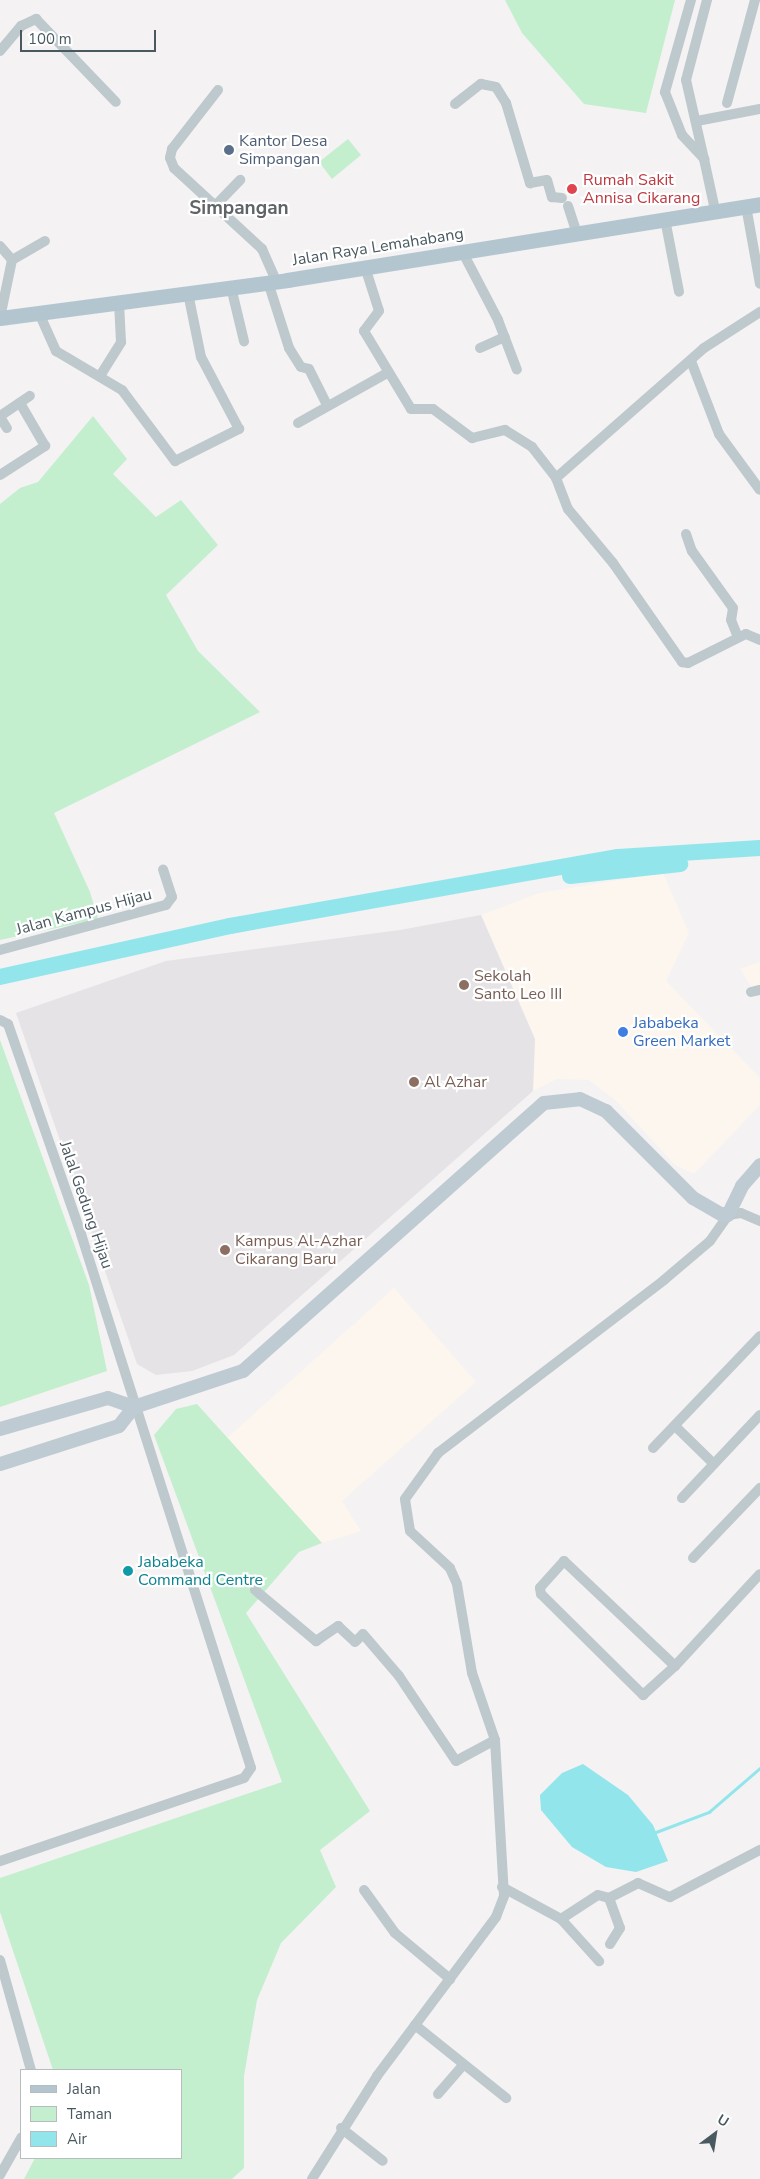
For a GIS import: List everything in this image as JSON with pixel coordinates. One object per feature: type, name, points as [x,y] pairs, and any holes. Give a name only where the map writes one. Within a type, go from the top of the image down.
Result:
[{"type":"main road","name":"Jalan Raya Lemahabang","points":[[0,318],[272,282],[753,205]]},
{"type":"street","points":[[691,0],[665,92],[682,135],[704,159]]},
{"type":"street","points":[[706,0],[686,80],[697,121],[715,210]]},
{"type":"street","points":[[727,103],[755,0]]},
{"type":"street","points":[[0,51],[21,26],[36,18],[116,102]]},
{"type":"street","points":[[455,104],[482,84],[496,87],[506,103],[530,183],[548,180],[553,198],[565,202],[577,233]]},
{"type":"street","points":[[218,90],[172,149],[170,158],[174,168],[216,205],[268,256],[272,282],[286,340],[301,368],[309,369],[326,405]]},
{"type":"street","points":[[697,121],[760,108]]},
{"type":"street","points":[[216,205],[240,180]]},
{"type":"street","points":[[753,205],[760,284]]},
{"type":"street","points":[[665,219],[680,292]]},
{"type":"street","points":[[0,318],[12,260],[45,241]]},
{"type":"street","points":[[0,246],[12,260]]},
{"type":"street","points":[[462,251],[505,337],[517,370]]},
{"type":"street","points":[[365,267],[379,311],[364,330],[387,373],[411,409],[433,409],[472,438],[504,430],[532,447],[556,478],[568,509],[613,563],[682,662],[688,663],[746,634],[760,640]]},
{"type":"street","points":[[231,287],[244,341]]},
{"type":"street","points":[[39,313],[56,351],[122,390],[175,461],[239,429],[201,357],[188,293]]},
{"type":"street","points":[[100,376],[121,342],[119,302]]},
{"type":"street","points":[[556,478],[732,327],[760,312]]},
{"type":"street","points":[[480,348],[505,337]]},
{"type":"street","points":[[691,361],[719,434],[760,490]]},
{"type":"street","points":[[298,423],[326,405],[387,373]]},
{"type":"street","points":[[7,428],[0,417],[30,396]]},
{"type":"street","points":[[0,475],[45,446],[20,403]]},
{"type":"street","points":[[686,534],[692,551],[733,608],[731,620],[738,638]]},
{"type":"street","name":"Jalan Kampus Hijau","points":[[0,950],[166,905],[172,897],[163,869]]},
{"type":"street","name":"Jalal Gedung Hijau","points":[[0,1020],[8,1024],[82,1234],[134,1407],[251,1768],[244,1778],[0,1861]]},
{"type":"street","points":[[0,1464],[119,1426],[134,1407],[198,1388],[251,1365],[544,1103],[580,1099],[606,1111],[693,1198],[728,1215],[741,1213],[760,1221]]},
{"type":"street","points":[[312,2179],[341,2128],[500,1910],[502,1888],[495,1740],[472,1673],[456,1577],[410,1531],[406,1499],[438,1453],[664,1280],[710,1241],[728,1215],[742,1186],[760,1165]]},
{"type":"street","points":[[653,1448],[760,1336]]},
{"type":"street","points":[[0,1429],[108,1398],[134,1407]]},
{"type":"street","points":[[682,1498],[760,1415]]},
{"type":"street","points":[[675,1426],[714,1464]]},
{"type":"street","points":[[693,1558],[760,1488]]},
{"type":"street","points":[[675,1666],[564,1561],[540,1588],[541,1594],[640,1693],[646,1694],[675,1666],[760,1574]]},
{"type":"street","points":[[255,1590],[316,1641],[338,1626],[355,1642],[363,1634],[393,1669],[456,1761],[495,1740]]},
{"type":"street","points":[[562,1919],[598,1895],[610,1898],[638,1883],[670,1897],[760,1850]]},
{"type":"street","points":[[502,1888],[562,1919],[600,1961]]},
{"type":"street","points":[[364,1890],[395,1933],[450,1979]]},
{"type":"street","points":[[610,1898],[620,1928],[610,1944]]},
{"type":"street","points":[[0,1960],[31,2069]]},
{"type":"street","points":[[415,2025],[506,2098]]},
{"type":"street","points":[[438,2094],[463,2065]]},
{"type":"street","points":[[341,2128],[383,2162]]},
{"type":"street","points":[[0,2176],[20,2140]]},
{"type":"shaded area","name":"Jababeka Green Market","points":[[663,873],[689,933],[666,981],[760,1078],[760,1105],[694,1174],[675,1165],[615,1100],[589,1080],[557,1079],[533,1091],[535,1039],[481,915],[539,893]]},
{"type":"shaded area","name":"Kampus Al-Azhar Cikarang Baru","points":[[481,915],[535,1039],[533,1091],[234,1355],[192,1371],[156,1375],[137,1364],[16,1013],[166,961],[400,930]]},
{"type":"shaded area","points":[[760,962],[760,995],[757,995],[740,969]]},
{"type":"shaded area","points":[[394,1288],[476,1382],[342,1501],[361,1531],[322,1543],[227,1438]]},
{"type":"green space","points":[[505,0],[675,0],[646,113],[584,104],[522,33]]},
{"type":"green space","points":[[348,139],[361,155],[332,179],[319,162]]},
{"type":"green space","points":[[93,416],[127,459],[113,474],[156,517],[181,500],[218,545],[166,595],[198,651],[260,712],[54,813],[90,892],[98,919],[0,940],[0,504],[20,488],[38,482]]},
{"type":"green space","points":[[0,1040],[89,1285],[107,1371],[0,1407]]},
{"type":"green space","points":[[197,1404],[322,1543],[299,1552],[246,1613],[370,1811],[320,1850],[336,1887],[281,1943],[257,2000],[244,2076],[244,2168],[232,2179],[24,2179],[34,2159],[182,2159],[182,2069],[53,2069],[0,1912],[0,1878],[282,1782],[154,1435],[176,1409]]},
{"type":"water","points":[[583,1764],[628,1795],[653,1825],[668,1861],[636,1872],[606,1867],[572,1847],[541,1810],[540,1795],[562,1773]]},
{"type":"waterway","points":[[0,977],[230,926],[618,857],[760,848]]},
{"type":"waterway","points":[[570,876],[680,864]]},
{"type":"waterway","points":[[656,1832],[709,1812],[760,1768]]},
{"type":"place","name":"Kantor Desa Simpangan","points":[[229,150]]},
{"type":"place","name":"Rumah Sakit Annisa Cikarang","points":[[572,189]]},
{"type":"place","name":"Sekolah Santo Leo III","points":[[464,985]]},
{"type":"place","name":"Jababeka Green Market","points":[[623,1032]]},
{"type":"place","name":"Al Azhar","points":[[414,1082]]},
{"type":"place","name":"Kampus Al-Azhar Cikarang Baru","points":[[225,1250]]},
{"type":"place","name":"Jababeka Command Centre","points":[[128,1571]]},
{"type":"district","name":"Simpangan","points":[[239,209]]}]
